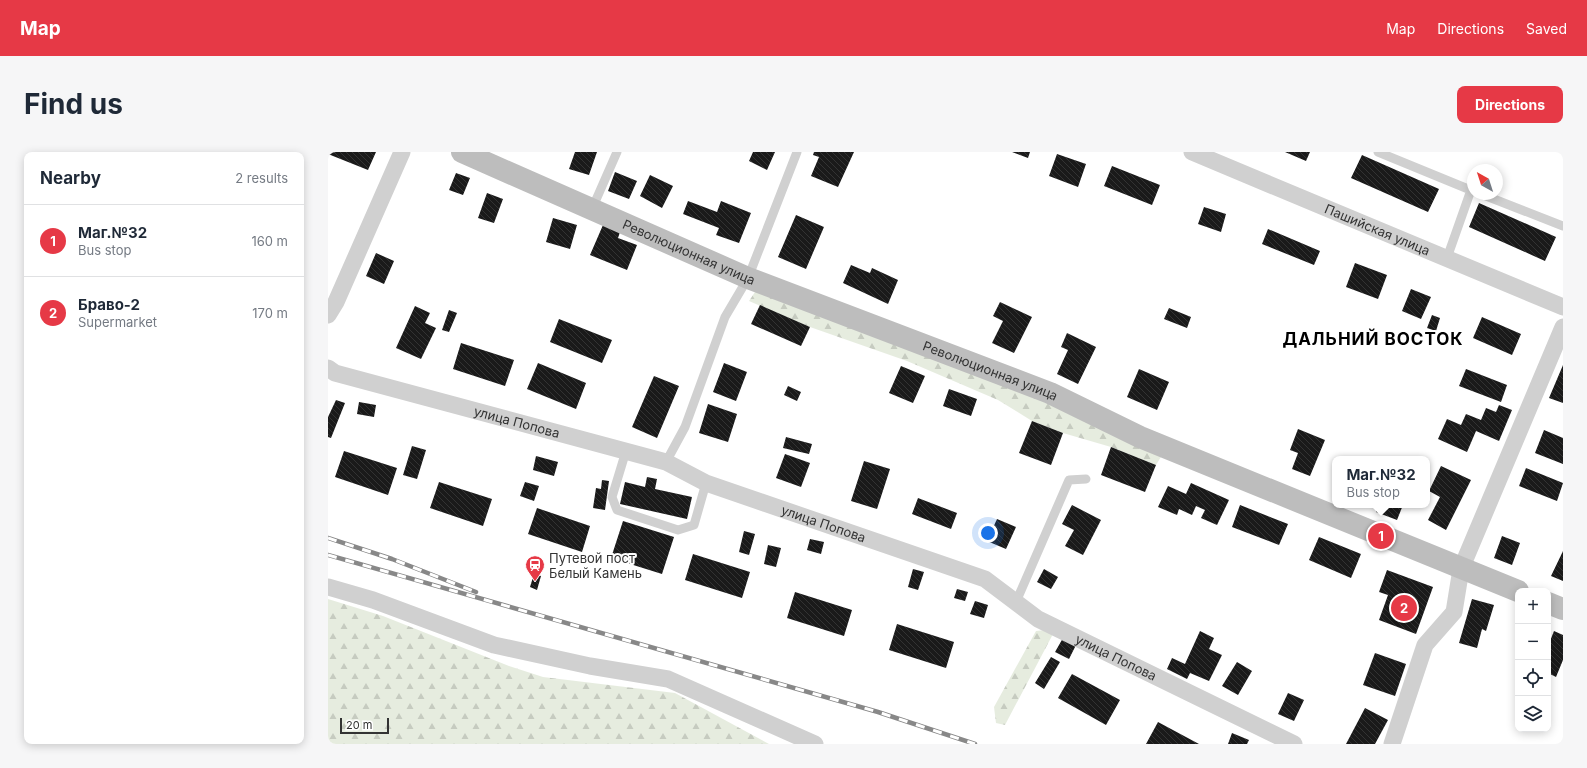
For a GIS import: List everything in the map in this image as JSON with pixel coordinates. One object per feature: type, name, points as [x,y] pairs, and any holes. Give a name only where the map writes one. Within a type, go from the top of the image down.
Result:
[{"type":"street","points":[[328,315],[336,302],[402,152]]},
{"type":"street","name":"Революционная улица","points":[[462,152],[748,278],[1050,394],[1140,437],[1515,590]]},
{"type":"street","name":"Пашийская улица","points":[[1193,152],[1563,307]]},
{"type":"street","points":[[1392,744],[1425,644],[1454,612],[1461,569],[1563,327]]},
{"type":"street","name":"улица Попова","points":[[328,368],[335,373],[666,462],[706,483],[985,579],[1038,619],[1294,744]]},
{"type":"street","points":[[328,587],[373,600],[494,645],[590,666],[668,679],[816,744]]},
{"type":"street","points":[[1551,604],[1563,610]]},
{"type":"lane","points":[[592,209],[617,152]]},
{"type":"lane","points":[[666,462],[685,427],[725,317],[748,278],[797,152]]},
{"type":"lane","points":[[1378,152],[1467,188]]},
{"type":"lane","points":[[1446,258],[1468,200]]},
{"type":"lane","points":[[1496,200],[1563,226]]},
{"type":"lane","points":[[626,451],[612,497],[617,510],[678,530],[694,525],[706,483]]},
{"type":"lane","points":[[1016,602],[1068,480],[1086,479]]},
{"type":"green space","points":[[757,289],[1041,398],[1164,452],[1156,465],[1111,447],[1063,433],[1032,421],[998,400],[907,361],[810,327],[749,301]]},
{"type":"green space","points":[[328,599],[383,616],[509,666],[543,677],[675,693],[769,744],[328,744]]},
{"type":"green space","points":[[1045,630],[1053,634],[1005,725],[996,723],[994,707],[1036,631]]},
{"type":"building","points":[[328,152],[376,152],[368,170],[328,154]]},
{"type":"building","points":[[575,152],[597,152],[589,175],[569,169]]},
{"type":"building","points":[[753,152],[775,152],[767,170],[749,161]]},
{"type":"building","points":[[814,152],[854,152],[838,187],[811,176],[819,157],[813,155]]},
{"type":"building","points":[[1012,152],[1030,152],[1028,158]]},
{"type":"building","points":[[1285,152],[1310,152],[1306,161]]},
{"type":"building","points":[[1057,154],[1086,164],[1078,187],[1049,176]]},
{"type":"building","points":[[1362,155],[1439,189],[1428,212],[1351,178]]},
{"type":"building","points":[[1112,166],[1160,185],[1152,205],[1104,186]]},
{"type":"building","points":[[615,172],[637,181],[629,199],[608,191]]},
{"type":"building","points":[[456,173],[470,178],[463,195],[449,190]]},
{"type":"building","points":[[650,175],[673,186],[662,208],[640,196]]},
{"type":"building","points":[[487,193],[503,199],[494,223],[478,218]]},
{"type":"building","points":[[688,201],[717,212],[721,201],[751,213],[739,243],[716,235],[719,228],[683,214]]},
{"type":"building","points":[[1479,203],[1556,237],[1545,261],[1469,227]]},
{"type":"building","points":[[1204,207],[1226,214],[1221,232],[1198,224]]},
{"type":"building","points":[[796,215],[824,227],[806,269],[778,257]]},
{"type":"building","points":[[553,218],[577,225],[570,249],[546,242]]},
{"type":"building","points":[[603,225],[620,232],[618,238],[637,245],[627,270],[590,255]]},
{"type":"building","points":[[1268,229],[1320,251],[1314,265],[1262,244]]},
{"type":"building","points":[[376,253],[394,261],[384,284],[366,276]]},
{"type":"building","points":[[1355,263],[1387,275],[1378,299],[1346,287]]},
{"type":"building","points":[[851,265],[870,273],[872,268],[898,280],[888,304],[843,283]]},
{"type":"building","points":[[1411,289],[1431,297],[1421,319],[1402,311]]},
{"type":"building","points":[[1000,302],[1032,317],[1014,353],[992,343],[1003,321],[993,316]]},
{"type":"building","points":[[760,305],[810,327],[801,346],[751,324]]},
{"type":"building","points":[[415,306],[430,313],[425,323],[436,328],[421,359],[396,348]]},
{"type":"building","points":[[1169,308],[1191,317],[1187,328],[1164,319]]},
{"type":"building","points":[[449,310],[457,313],[449,332],[442,330]]},
{"type":"building","points":[[1432,315],[1440,318],[1436,331],[1427,328]]},
{"type":"building","points":[[1482,317],[1521,334],[1512,355],[1473,338]]},
{"type":"building","points":[[559,319],[612,340],[602,363],[550,342]]},
{"type":"building","points":[[1067,333],[1096,347],[1078,384],[1057,374],[1068,350],[1061,347]]},
{"type":"building","points":[[461,343],[514,360],[505,386],[453,369]]},
{"type":"building","points":[[538,363],[586,383],[576,409],[527,389]]},
{"type":"building","points":[[724,363],[747,372],[736,401],[713,392]]},
{"type":"building","points":[[1563,365],[1563,403],[1549,398]]},
{"type":"building","points":[[901,366],[925,376],[913,403],[889,393]]},
{"type":"building","points":[[1139,369],[1169,382],[1157,410],[1127,397]]},
{"type":"building","points":[[1466,369],[1507,385],[1501,402],[1459,386]]},
{"type":"building","points":[[654,376],[679,386],[657,438],[632,427]]},
{"type":"building","points":[[788,386],[801,392],[797,401],[784,395]]},
{"type":"building","points":[[949,389],[977,399],[971,416],[943,406]]},
{"type":"building","points":[[336,400],[345,403],[331,438],[328,437],[328,417]]},
{"type":"building","points":[[359,402],[376,405],[374,417],[357,414]]},
{"type":"building","points":[[708,404],[737,414],[728,442],[699,433]]},
{"type":"building","points":[[1499,405],[1512,410],[1499,441],[1476,431],[1467,452],[1438,439],[1447,419],[1461,425],[1466,414],[1481,420],[1486,408],[1496,412]]},
{"type":"building","points":[[1032,421],[1063,433],[1051,465],[1019,453]]},
{"type":"building","points":[[1298,429],[1325,440],[1310,476],[1292,469],[1298,453],[1290,450]]},
{"type":"building","points":[[1544,430],[1563,438],[1563,464],[1535,453]]},
{"type":"building","points":[[786,437],[812,444],[809,454],[783,448]]},
{"type":"building","points":[[412,446],[426,450],[417,479],[403,475]]},
{"type":"building","points":[[1111,447],[1156,465],[1145,492],[1101,475]]},
{"type":"building","points":[[344,451],[397,468],[388,495],[335,477]]},
{"type":"building","points":[[785,454],[810,463],[801,487],[776,478]]},
{"type":"building","points":[[536,456],[558,462],[554,476],[533,470]]},
{"type":"building","points":[[864,461],[890,469],[877,509],[851,501]]},
{"type":"building","points":[[1441,466],[1471,480],[1446,530],[1428,520],[1440,497],[1430,492]]},
{"type":"building","points":[[1526,468],[1563,483],[1557,501],[1519,486]]},
{"type":"building","points":[[647,477],[657,479],[655,489],[692,497],[687,519],[620,504],[625,482],[645,487]]},
{"type":"building","points":[[602,480],[609,481],[605,510],[593,508],[596,488],[601,489]]},
{"type":"building","points":[[439,482],[492,499],[483,526],[430,508]]},
{"type":"building","points":[[525,482],[539,486],[534,501],[520,496]]},
{"type":"building","points":[[1191,483],[1229,500],[1217,525],[1201,518],[1205,510],[1196,506],[1192,515],[1179,509],[1177,515],[1158,507],[1168,486],[1186,494]]},
{"type":"building","points":[[918,498],[957,513],[951,529],[912,514]]},
{"type":"building","points":[[1072,505],[1101,520],[1083,555],[1065,546],[1074,530],[1062,524]]},
{"type":"building","points":[[1240,505],[1288,524],[1279,545],[1232,527]]},
{"type":"building","points":[[537,508],[590,526],[582,552],[528,534]]},
{"type":"building","points":[[1378,508],[1402,508],[1397,520],[1376,512]]},
{"type":"building","points":[[997,519],[1016,527],[1006,549],[987,541]]},
{"type":"building","points":[[623,521],[674,537],[662,574],[611,558]]},
{"type":"building","points":[[744,531],[755,534],[749,555],[739,552]]},
{"type":"building","points":[[1502,536],[1520,543],[1512,565],[1494,558]]},
{"type":"building","points":[[1319,537],[1361,554],[1351,578],[1309,560]]},
{"type":"building","points":[[810,539],[824,542],[821,554],[807,550]]},
{"type":"building","points":[[768,545],[781,548],[776,567],[764,564]]},
{"type":"building","points":[[1563,551],[1563,581],[1551,576]]},
{"type":"building","points":[[693,554],[750,572],[742,598],[685,580]]},
{"type":"building","points":[[913,569],[924,572],[918,590],[908,587]]},
{"type":"building","points":[[1044,569],[1058,577],[1051,589],[1037,582]]},
{"type":"building","points":[[1387,570],[1433,587],[1416,634],[1379,620],[1388,595],[1379,592]]},
{"type":"building","points":[[534,574],[541,576],[537,590],[530,587]]},
{"type":"building","points":[[957,589],[968,592],[965,601],[954,598]]},
{"type":"building","points":[[795,592],[852,610],[844,636],[787,618]]},
{"type":"building","points":[[1472,599],[1494,605],[1486,631],[1482,629],[1477,648],[1459,643]]},
{"type":"building","points":[[975,601],[988,605],[984,618],[970,614]]},
{"type":"building","points":[[897,624],[954,642],[946,668],[889,650]]},
{"type":"building","points":[[1200,631],[1214,638],[1209,649],[1222,655],[1209,681],[1190,673],[1187,679],[1167,669],[1172,658],[1185,664]]},
{"type":"building","points":[[1554,631],[1563,635],[1563,660],[1556,677],[1551,674],[1551,638]]},
{"type":"building","points":[[1063,638],[1076,645],[1069,659],[1055,652]]},
{"type":"building","points":[[1375,653],[1406,664],[1395,696],[1363,685]]},
{"type":"building","points":[[1051,657],[1060,662],[1044,689],[1035,683]]},
{"type":"building","points":[[1237,662],[1252,671],[1238,695],[1222,686]]},
{"type":"building","points":[[1072,674],[1120,700],[1106,725],[1058,698]]},
{"type":"building","points":[[1288,693],[1304,700],[1294,721],[1278,714]]},
{"type":"building","points":[[1365,708],[1388,720],[1375,744],[1346,744]]},
{"type":"building","points":[[1158,722],[1199,744],[1146,744]]},
{"type":"building","points":[[1232,733],[1249,740],[1247,744],[1228,744]]},
{"type":"railway","points":[[328,538],[392,559],[476,592]]},
{"type":"railway","points":[[328,555],[878,712],[975,744]]},
{"type":"place","name":"Маг.№32","points":[[1381,536]]},
{"type":"place","name":"Путевой пост Белый Камень","points":[[535,582]]},
{"type":"place","name":"Браво-2","points":[[1404,608]]},
{"type":"district","name":"ДАЛЬНИЙ ВОСТОК","points":[[1373,339]]}]
